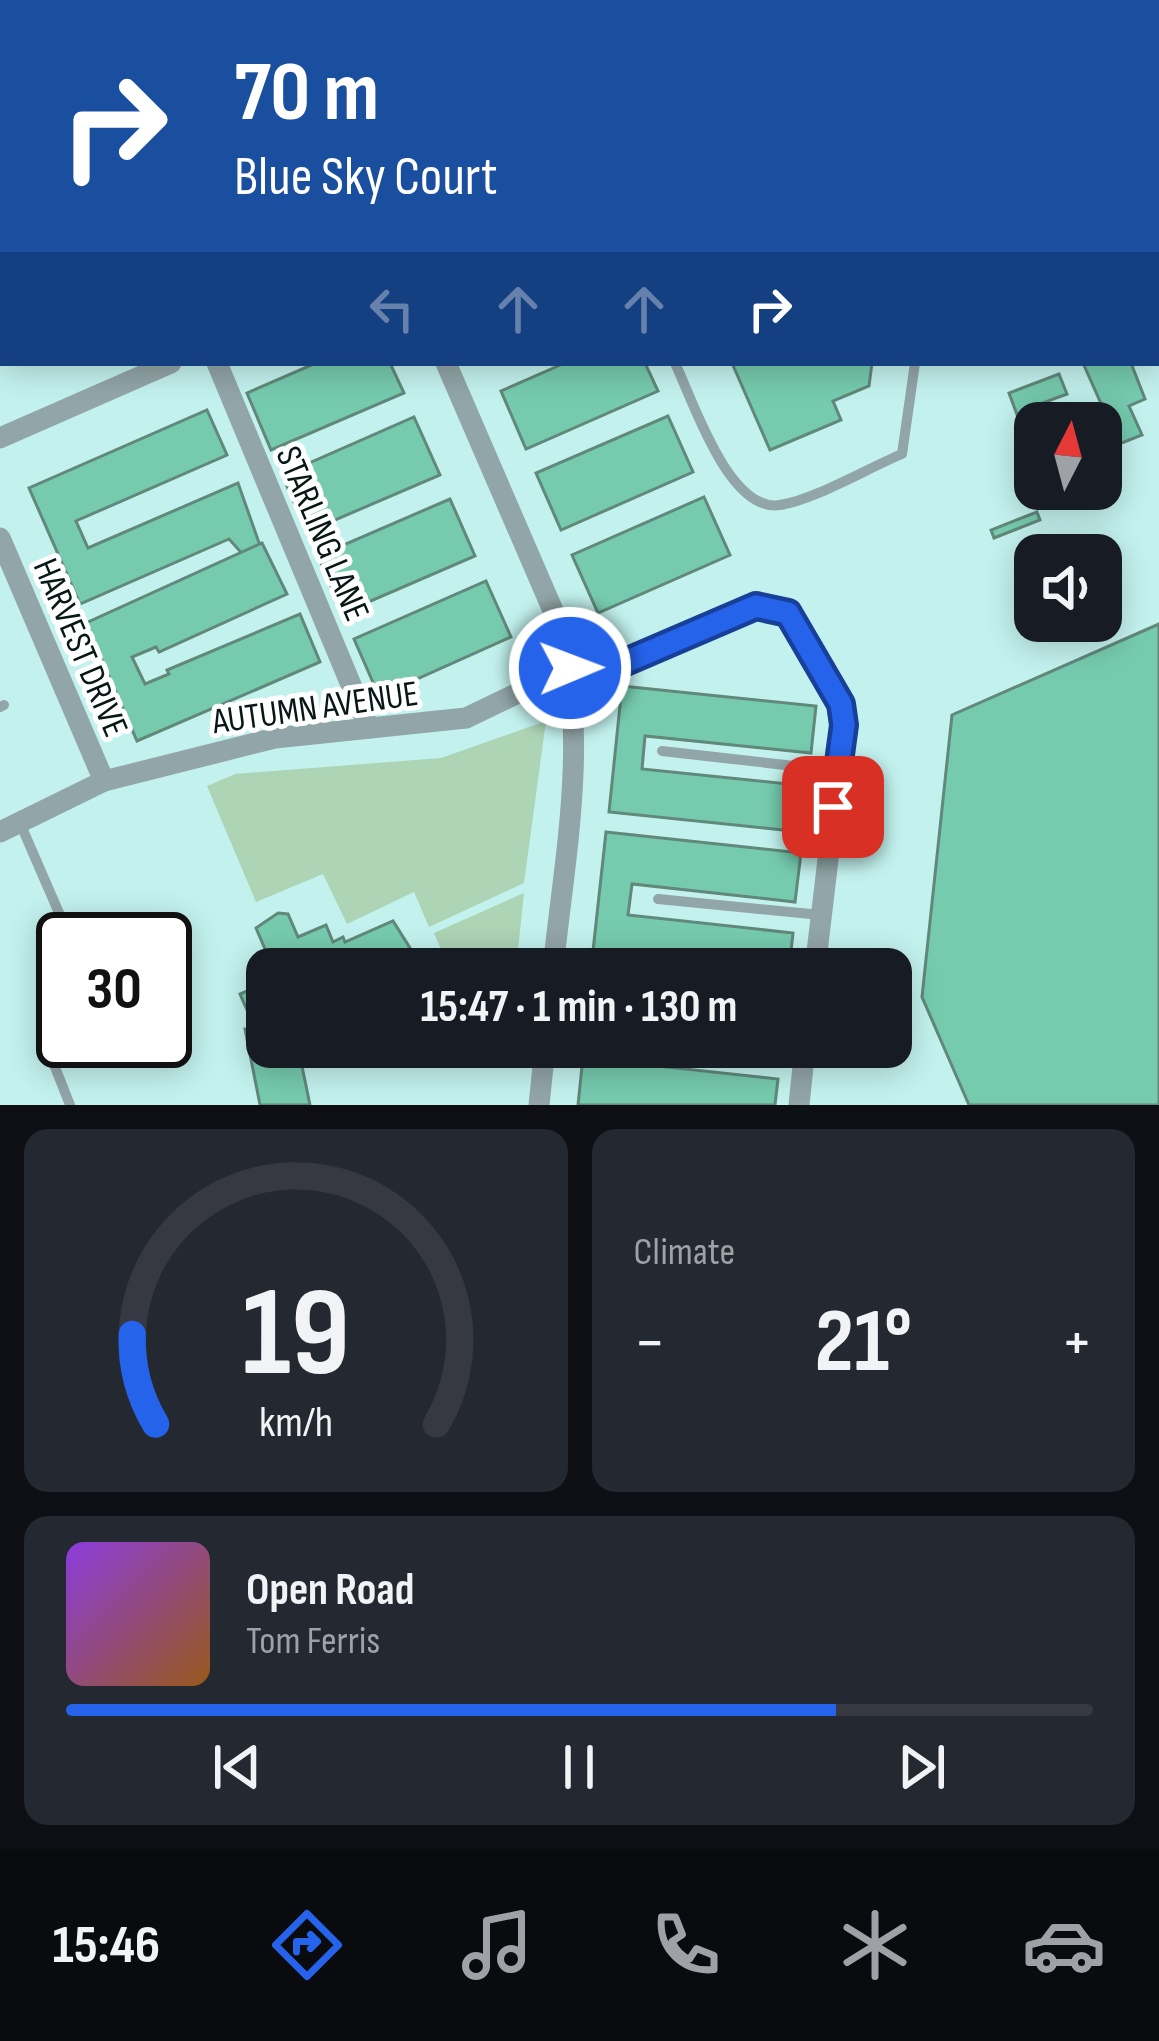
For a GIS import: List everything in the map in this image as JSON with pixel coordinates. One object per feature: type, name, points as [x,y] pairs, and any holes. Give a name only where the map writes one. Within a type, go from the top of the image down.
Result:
[{"type":"street","points":[[0,438],[163,366]]},
{"type":"street","name":"STARLING LANE","points":[[218,366],[369,728]]},
{"type":"street","points":[[447,366],[561,629],[571,676],[578,728],[555,948]]},
{"type":"street","name":"HARVEST DRIVE","points":[[0,538],[104,781]]},
{"type":"street","name":"AUTUMN AVENUE","points":[[10,828],[104,781],[275,738],[466,718],[756,606],[771,605],[788,613],[805,634],[841,704],[844,725],[838,771]]},
{"type":"street","points":[[817,948],[838,771]]},
{"type":"street","points":[[539,1105],[543,1068]]},
{"type":"street","points":[[799,1105],[803,1068]]},
{"type":"lane","points":[[676,366],[736,489],[755,502],[779,506],[902,454],[915,366]]},
{"type":"lane","points":[[662,751],[838,771]]},
{"type":"lane","points":[[10,828],[57,912]]},
{"type":"lane","points":[[658,899],[821,915]]},
{"type":"lane","points":[[55,1068],[70,1105]]},
{"type":"green space","points":[[546,721],[524,883],[429,927],[414,892],[347,924],[323,874],[256,902],[207,786],[235,774],[441,758]]},
{"type":"green space","points":[[524,893],[518,948],[440,948],[434,933]]},
{"type":"building","points":[[309,366],[391,366],[404,393],[271,450],[247,393]]},
{"type":"building","points":[[558,366],[646,366],[658,391],[526,449],[501,391]]},
{"type":"building","points":[[733,366],[872,366],[869,386],[833,401],[841,420],[770,450]]},
{"type":"building","points":[[1084,366],[1132,366],[1145,399],[1129,406],[1142,435],[1122,443],[1122,402],[1100,402]]},
{"type":"building","points":[[1059,374],[1067,394],[1045,402],[1014,402],[1014,406],[1009,393]]},
{"type":"building","points":[[207,410],[227,455],[76,521],[88,548],[238,483],[276,591],[229,539],[80,604],[29,488]]},
{"type":"building","points":[[668,416],[693,472],[561,530],[536,473]]},
{"type":"building","points":[[414,417],[440,475],[307,532],[282,475]]},
{"type":"building","points":[[704,497],[730,555],[598,613],[572,555]]},
{"type":"building","points":[[450,499],[475,556],[343,613],[318,556]]},
{"type":"building","points":[[1037,512],[1040,520],[994,538],[991,530]]},
{"type":"building","points":[[262,543],[287,594],[159,652],[156,647],[132,657],[145,684],[169,674],[167,670],[300,614],[320,662],[137,741],[86,623]]},
{"type":"building","points":[[486,581],[511,637],[379,696],[354,639]]},
{"type":"building","points":[[1159,624],[1159,1105],[969,1105],[922,997],[952,715]]},
{"type":"building","points":[[622,686],[816,706],[811,753],[645,736],[642,769],[807,786],[802,832],[609,812]]},
{"type":"building","points":[[606,832],[801,853],[795,902],[632,884],[628,915],[793,933],[791,948],[593,948]]},
{"type":"building","points":[[278,913],[288,914],[298,937],[326,925],[333,942],[343,937],[345,942],[393,921],[410,948],[265,948],[256,928]]},
{"type":"building","points":[[253,1068],[302,1068],[310,1105],[260,1105]]},
{"type":"building","points":[[582,1068],[676,1068],[778,1079],[775,1105],[578,1105]]},
{"type":"route","points":[[570,668],[572,685],[756,606],[771,605],[788,613],[805,634],[841,704],[844,725],[833,807]]}]
